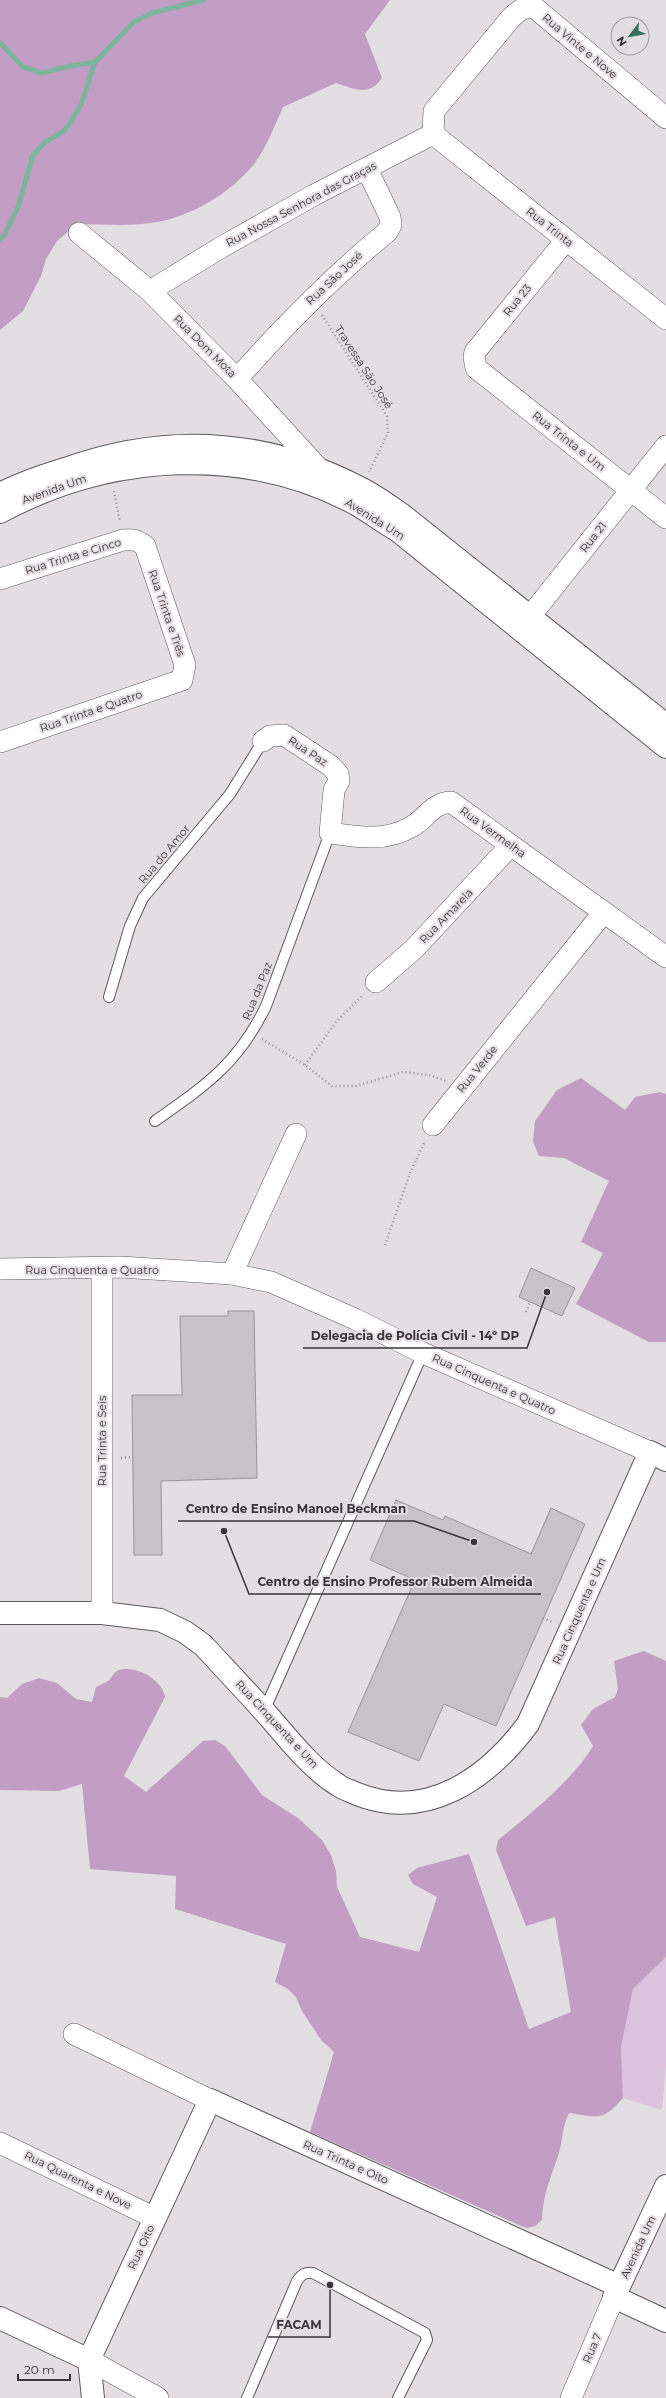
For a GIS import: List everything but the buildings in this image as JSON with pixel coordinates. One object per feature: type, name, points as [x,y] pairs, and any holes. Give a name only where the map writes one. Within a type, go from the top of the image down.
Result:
[{"type":"main road","name":"Avenida Um","points":[[0,494],[17,485],[100,456],[164,446],[196,444],[234,447],[272,454],[320,470],[361,488],[401,514],[666,747]]},
{"type":"main road","name":"Avenida Um","points":[[0,512],[26,498],[67,482],[110,470],[158,464],[202,462],[255,470],[314,487],[355,504],[397,530],[666,725]]},
{"type":"main road","name":"Rua Cinquenta e Um","points":[[0,1613],[102,1613],[160,1620],[186,1632],[203,1645],[307,1759],[338,1786],[372,1800],[395,1803],[424,1800],[450,1793],[482,1774],[505,1754],[528,1724],[658,1456]]},
{"type":"main road","name":"Rua Oito","points":[[89,2360],[210,2100]]},
{"type":"main road","name":"Rua Trinta e Oito","points":[[210,2100],[623,2294]]},
{"type":"main road","name":"Avenida Um","points":[[623,2294],[666,2186]]},
{"type":"main road","name":"Avenida Um","points":[[623,2294],[666,2220]]},
{"type":"main road","name":"Avenida Um","points":[[623,2294],[666,2307]]},
{"type":"main road","points":[[623,2294],[666,2321]]},
{"type":"main road","points":[[0,2318],[89,2360],[93,2398]]},
{"type":"street","name":"Rua Vinte e Nove","points":[[433,134],[434,111],[517,11],[527,6],[535,8],[666,118]]},
{"type":"street","name":"Rua Nossa Senhora das Graças","points":[[150,291],[220,248],[314,195],[433,134]]},
{"type":"street","name":"Rua Trinta","points":[[433,134],[666,319]]},
{"type":"street","name":"Rua São José","points":[[237,379],[289,320],[345,266],[387,232],[391,225],[386,207],[367,169]]},
{"type":"street","name":"Rua Dom Mota","points":[[79,233],[150,291],[237,379],[320,470]]},
{"type":"street","name":"Rua 23","points":[[474,363],[475,352],[566,240]]},
{"type":"street","name":"Rua Trinta e Um","points":[[474,363],[476,368],[666,518]]},
{"type":"street","name":"Rua 21","points":[[525,623],[666,446]]},
{"type":"street","name":"Rua Trinta e Cinco","points":[[0,579],[124,540],[131,539],[145,546]]},
{"type":"street","name":"Rua Trinta e Três","points":[[145,546],[185,665],[182,680]]},
{"type":"street","name":"Rua Trinta e Quatro","points":[[0,742],[182,680]]},
{"type":"street","name":"Rua Paz","points":[[263,741],[270,736],[284,736],[331,766],[338,774],[339,781],[334,790],[330,833]]},
{"type":"street","name":"Rua Vermelha","points":[[330,833],[363,838],[380,837],[410,828],[423,818],[432,808],[442,802],[451,802],[666,957]]},
{"type":"street","name":"Rua Amarela","points":[[376,982],[414,949],[511,845]]},
{"type":"street","name":"Rua Verde","points":[[433,1125],[603,913]]},
{"type":"street","points":[[232,1274],[296,1134]]},
{"type":"street","name":"Rua Cinquenta e Quatro","points":[[0,1269],[102,1268],[232,1274],[271,1282],[355,1319],[423,1353],[658,1456]]},
{"type":"street","name":"Rua Trinta e Seis","points":[[102,1268],[102,1613]]},
{"type":"street","name":"Rua Trinta e Oito","points":[[74,2034],[210,2100]]},
{"type":"street","name":"Rua Quarenta e Nove","points":[[0,2143],[155,2218]]},
{"type":"street","name":"Rua 7","points":[[571,2398],[623,2294]]},
{"type":"street","points":[[89,2360],[158,2398]]},
{"type":"lane","name":"Rua do Amor","points":[[109,997],[130,926],[143,898],[230,794],[263,741]]},
{"type":"lane","name":"Rua da Paz","points":[[155,1121],[206,1085],[238,1053],[253,1033],[266,1006],[330,833]]},
{"type":"lane","points":[[264,1711],[423,1353]]},
{"type":"lane","points":[[247,2398],[297,2281],[307,2272],[313,2273],[425,2333],[427,2340],[398,2398]]},
{"type":"path","name":"Travessa São José","points":[[311,300],[387,416],[388,433],[361,488]]},
{"type":"path","points":[[110,470],[124,540]]},
{"type":"path","points":[[304,1065],[336,1022],[376,982]]},
{"type":"path","points":[[253,1033],[304,1065],[332,1086],[356,1086],[403,1072],[429,1075],[463,1087]]},
{"type":"path","points":[[385,1245],[410,1173],[433,1125]]},
{"type":"path","points":[[526,1312],[530,1302]]},
{"type":"shaded area","points":[[0,0],[390,0],[365,34],[382,78],[377,84],[367,90],[361,90],[336,83],[283,107],[265,147],[250,169],[228,190],[201,207],[171,219],[156,222],[125,225],[77,224],[57,241],[46,259],[41,276],[23,311],[0,330]]},
{"type":"shaded area","points":[[581,1078],[625,1110],[635,1097],[660,1092],[666,1094],[666,1342],[649,1342],[576,1304],[603,1253],[581,1242],[609,1181],[564,1158],[539,1156],[533,1142],[535,1121],[557,1090]]},
{"type":"shaded area","points":[[644,1651],[666,1661],[666,1957],[633,1989],[621,2047],[623,2098],[610,2111],[599,2116],[569,2113],[564,2128],[559,2153],[546,2194],[542,2211],[542,2220],[535,2226],[526,2228],[310,2132],[334,2052],[321,2040],[302,2011],[296,1997],[288,1989],[275,1982],[286,1944],[175,1909],[176,1876],[90,1869],[82,1784],[59,1791],[0,1790],[0,1697],[7,1698],[22,1684],[39,1678],[57,1683],[76,1699],[92,1702],[96,1687],[108,1681],[119,1670],[133,1670],[147,1675],[159,1684],[165,1697],[124,1776],[146,1792],[203,1741],[215,1740],[225,1746],[262,1795],[298,1818],[322,1840],[331,1855],[336,1871],[337,1887],[360,1937],[419,1952],[437,1897],[413,1884],[408,1875],[417,1868],[469,1854],[529,2029],[571,2012],[555,1917],[526,1926],[496,1850],[498,1840],[550,1796],[574,1772],[593,1746],[581,1725],[593,1709],[615,1697],[618,1689],[614,1661]]},
{"type":"shaded area","points":[[666,1957],[666,2064],[662,2110],[623,2098],[621,2047],[633,1989]]},
{"type":"waterway","points":[[0,239],[4,236],[18,207],[33,155],[44,143],[65,130],[81,105],[95,62],[134,22],[152,13],[203,0]]},
{"type":"waterway","points":[[0,43],[23,67],[42,73],[95,62]]},
{"type":"place","name":"Delegacia de Polícia Civil - 14º DP","points":[[547,1292]]},
{"type":"place","name":"Centro de Ensino Professor Rubem Almeida","points":[[224,1531]]},
{"type":"place","name":"Centro de Ensino Manoel Beckman","points":[[474,1542]]},
{"type":"place","name":"FACAM","points":[[330,2285]]}]
